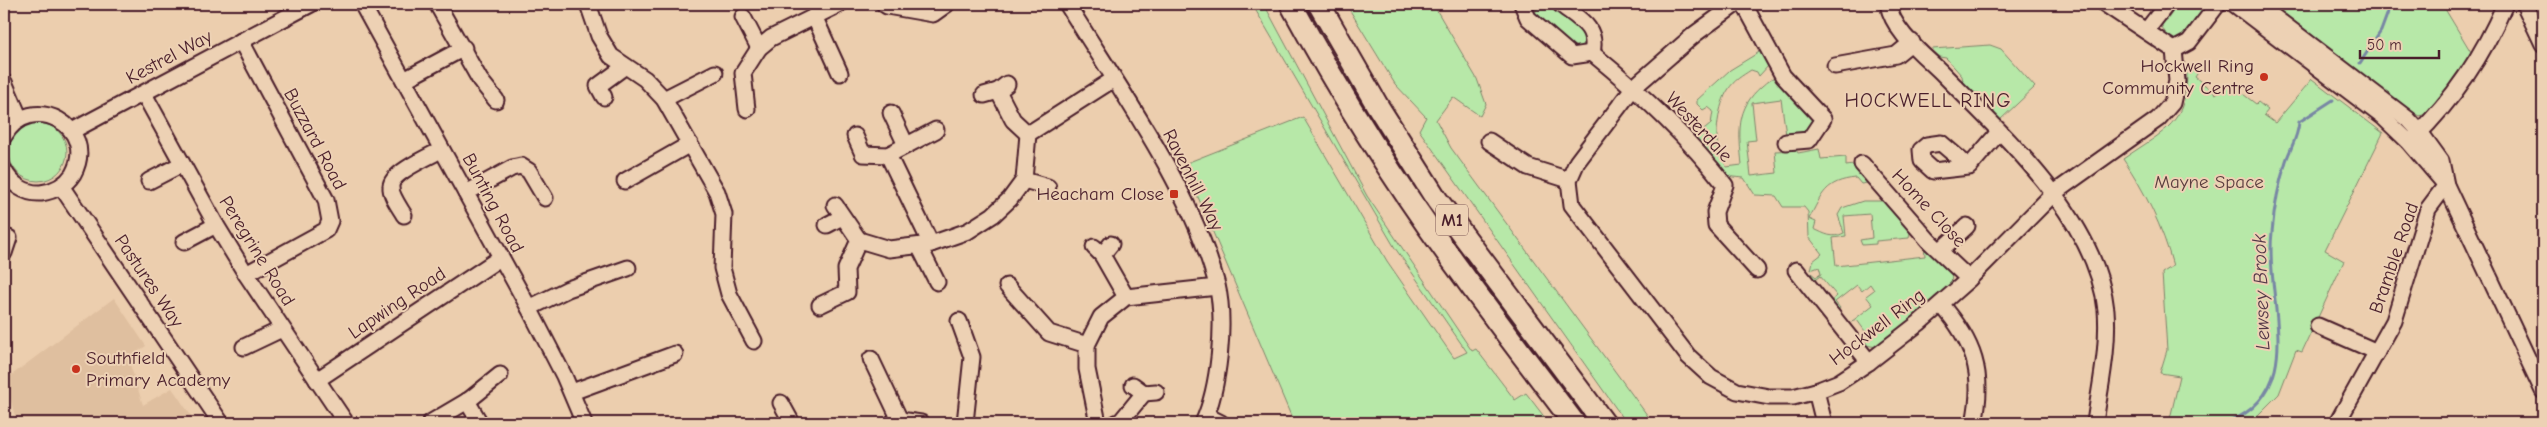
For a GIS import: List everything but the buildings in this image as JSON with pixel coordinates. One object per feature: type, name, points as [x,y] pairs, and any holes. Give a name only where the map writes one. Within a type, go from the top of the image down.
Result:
[{"type":"highway","name":"M1","points":[[1291,4],[1325,66],[1416,208],[1462,275],[1574,423]]},
{"type":"highway","name":"M1","points":[[1319,4],[1377,105],[1437,200],[1604,423]]},
{"type":"street","name":"Kestrel Way","points":[[72,131],[311,4]]},
{"type":"street","name":"Bunting Road","points":[[362,4],[528,308],[572,392],[584,423]]},
{"type":"street","points":[[437,4],[464,48],[480,80],[496,100]]},
{"type":"street","points":[[588,4],[599,36],[611,56],[624,67],[644,78],[664,99],[716,192],[724,214],[722,268],[729,294],[754,341]]},
{"type":"street","points":[[747,109],[738,71],[771,38],[840,4]]},
{"type":"street","points":[[884,4],[933,14],[948,4]]},
{"type":"street","name":"Ravenhill Way","points":[[1067,4],[1164,162],[1201,234],[1217,287],[1221,334],[1217,378],[1205,419]]},
{"type":"street","points":[[1560,4],[1590,29],[1595,40],[1592,53]]},
{"type":"street","points":[[1490,141],[1528,167],[1569,180],[1577,162],[1633,88],[1695,34],[1736,4]]},
{"type":"street","points":[[1744,4],[1783,76],[1823,119],[1809,140],[1786,142]]},
{"type":"street","points":[[1888,4],[1891,16],[1912,42],[1999,132],[2054,194],[2084,239],[2098,275],[2104,299],[2107,340],[2095,423]]},
{"type":"street","points":[[2105,4],[2174,50],[2189,42],[2218,4]]},
{"type":"street","points":[[2146,31],[2167,4]]},
{"type":"street","points":[[2234,4],[2327,77],[2415,137]]},
{"type":"street","points":[[2257,4],[2384,101],[2415,137],[2440,162],[2446,185],[2543,391]]},
{"type":"street","points":[[2415,137],[2474,66],[2505,4]]},
{"type":"street","points":[[2524,4],[2543,44]]},
{"type":"street","points":[[1525,5],[1528,18],[1572,56],[1592,53],[1633,88]]},
{"type":"street","points":[[814,16],[840,73]]},
{"type":"street","points":[[743,17],[759,48]]},
{"type":"street","name":"Buzzard Road","points":[[241,41],[326,200],[330,221],[326,230],[246,274]]},
{"type":"street","points":[[1836,66],[1896,55],[1912,42]]},
{"type":"street","points":[[404,80],[464,48]]},
{"type":"street","name":"Hockwell Ring","points":[[1569,180],[1572,205],[1688,356],[1711,377],[1737,391],[1769,396],[1793,397],[1839,382],[1869,362],[1970,280],[2054,194],[2158,119],[2172,103],[2177,81],[2174,50]]},
{"type":"street","points":[[604,97],[598,86],[624,67]]},
{"type":"street","points":[[664,99],[715,73]]},
{"type":"street","points":[[1028,134],[1114,79]]},
{"type":"street","points":[[4,82],[20,119]]},
{"type":"street","name":"Westerdale","points":[[1633,88],[1681,131],[1725,185],[1715,212],[1716,225],[1756,270]]},
{"type":"street","points":[[996,90],[1013,120],[1028,134]]},
{"type":"street","name":"Peregrine Road","points":[[144,94],[216,225],[246,274],[346,423]]},
{"type":"street","points":[[891,113],[906,145]]},
{"type":"street","points":[[4,136],[11,126],[20,119],[42,114],[54,117],[72,131],[77,142],[79,155],[73,173],[61,186],[38,193],[16,186],[4,170]]},
{"type":"street","points":[[855,136],[863,154],[888,155],[936,130]]},
{"type":"street","points":[[1969,167],[1999,132]]},
{"type":"street","points":[[827,225],[838,211],[858,240],[889,249],[925,245],[968,232],[993,215],[1010,199],[1024,180],[1028,134]]},
{"type":"street","points":[[625,181],[690,144]]},
{"type":"street","points":[[404,216],[393,193],[391,186],[393,179],[400,172],[441,150]]},
{"type":"street","points":[[888,155],[925,245],[936,282]]},
{"type":"street","points":[[149,181],[182,164]]},
{"type":"street","name":"Home Close","points":[[1862,164],[1929,241],[1941,250],[1970,280]]},
{"type":"street","points":[[466,193],[512,168],[521,166],[528,171],[545,198]]},
{"type":"street","points":[[1024,180],[1048,187]]},
{"type":"street","name":"Bramble Road","points":[[2343,420],[2394,321],[2428,209],[2446,185]]},
{"type":"street","name":"Pastures Way","points":[[61,186],[221,423]]},
{"type":"street","points":[[184,242],[216,225]]},
{"type":"street","points":[[1941,250],[1968,226]]},
{"type":"street","points":[[4,253],[9,238]]},
{"type":"street","points":[[820,305],[849,299],[846,269],[858,240]]},
{"type":"street","points":[[1102,249],[1126,297]]},
{"type":"street","name":"Lapwing Road","points":[[317,380],[500,258]]},
{"type":"street","points":[[528,308],[568,289],[628,268]]},
{"type":"street","points":[[1796,270],[1869,362]]},
{"type":"street","points":[[1007,286],[1046,339],[1087,345]]},
{"type":"street","points":[[1098,423],[1087,369],[1087,345],[1101,317],[1126,297],[1217,287]]},
{"type":"street","points":[[1941,304],[1968,340],[1977,364],[1980,398],[1974,423]]},
{"type":"street","points":[[959,321],[972,357],[965,423]]},
{"type":"street","points":[[2318,326],[2377,352]]},
{"type":"street","points":[[244,347],[282,329]]},
{"type":"street","points":[[572,392],[675,354]]},
{"type":"street","points":[[872,359],[896,422],[921,423]]},
{"type":"street","points":[[430,423],[467,401],[500,375]]},
{"type":"street","points":[[1116,423],[1121,421],[1144,390]]},
{"type":"street","points":[[1816,391],[1824,423]]},
{"type":"street","points":[[467,401],[480,423]]},
{"type":"street","points":[[781,402],[792,423]]},
{"type":"street","points":[[1205,419],[1221,423]]},
{"type":"shaded area","name":"Southfield Primary Academy","points":[[114,298],[146,346],[128,358],[143,405],[172,388],[196,423],[17,423],[5,380]]},
{"type":"green space","points":[[1252,4],[1264,4],[1367,196],[1472,351],[1476,349],[1515,400],[1526,393],[1549,423],[1294,423],[1184,164],[1303,117],[1387,261],[1454,358],[1467,352],[1395,248]]},
{"type":"green space","points":[[1346,4],[1433,4],[1477,79],[1486,104],[1480,116],[1453,97],[1436,120],[1451,148],[1653,423],[1627,423],[1615,407],[1419,130],[1426,117],[1395,84]]},
{"type":"green space","points":[[1537,4],[1556,7],[1564,11],[1576,22],[1590,46],[1577,52],[1535,16]]},
{"type":"green space","points":[[2178,4],[2214,4],[2201,25],[2191,36],[2175,40],[2164,31],[2161,20],[2167,20]]},
{"type":"green space","points":[[2269,4],[2442,4],[2471,52],[2442,98],[2427,113],[2420,116],[2361,78]]},
{"type":"green space","points":[[1990,45],[2001,49],[2035,87],[2000,120],[1994,115],[1994,110],[1979,93],[1974,93],[1963,82],[1962,76],[1946,58],[1939,57],[1932,49]]},
{"type":"green space","points":[[1761,51],[1769,65],[1759,76],[1757,72],[1751,70],[1738,78],[1728,90],[1722,103],[1718,121],[1717,140],[1720,154],[1726,167],[1742,165],[1740,132],[1743,113],[1747,104],[1762,86],[1771,79],[1778,77],[1814,118],[1815,124],[1806,133],[1786,135],[1781,99],[1752,103],[1756,140],[1747,141],[1751,176],[1777,173],[1775,151],[1796,150],[1798,153],[1819,149],[1821,159],[1846,157],[1846,166],[1853,165],[1861,176],[1868,178],[1867,183],[1861,184],[1856,178],[1837,182],[1826,190],[1809,219],[1816,222],[1814,229],[1829,235],[1840,235],[1844,233],[1838,215],[1842,208],[1863,201],[1885,201],[1906,223],[1910,233],[1909,238],[1876,241],[1876,244],[1862,245],[1860,240],[1872,238],[1870,214],[1844,216],[1846,236],[1833,238],[1836,266],[1925,256],[1924,246],[1952,274],[1951,285],[1877,347],[1865,345],[1863,343],[1870,338],[1857,320],[1851,322],[1873,305],[1866,296],[1874,290],[1870,284],[1862,291],[1857,285],[1835,302],[1840,308],[1837,312],[1829,303],[1837,296],[1820,276],[1811,283],[1811,273],[1816,277],[1821,274],[1819,267],[1811,270],[1813,261],[1822,254],[1809,237],[1808,212],[1804,207],[1783,207],[1776,196],[1755,195],[1744,178],[1727,175],[1689,132],[1692,130],[1698,135],[1711,124],[1713,111],[1708,107],[1703,110],[1697,104],[1697,100],[1730,70]]},
{"type":"green space","name":"Mayne Space","points":[[2187,67],[2199,71],[2195,77],[2216,94],[2227,85],[2233,90],[2235,88],[2256,104],[2258,102],[2268,110],[2264,115],[2275,123],[2312,79],[2383,133],[2325,250],[2344,261],[2302,352],[2296,350],[2279,394],[2255,418],[2254,423],[2169,423],[2180,376],[2160,373],[2167,350],[2162,273],[2173,266],[2152,210],[2139,184],[2123,159],[2172,124],[2179,114],[2186,86]]},
{"type":"green space","points":[[32,123],[44,123],[59,131],[67,146],[67,158],[59,173],[44,181],[32,181],[17,173],[9,158],[9,146],[17,131]]},
{"type":"waterway","name":"Lewsey Brook","points":[[2360,63],[2381,31],[2391,4]]},
{"type":"waterway","name":"Lewsey Brook","points":[[2227,423],[2253,408],[2268,388],[2276,365],[2278,340],[2271,258],[2275,205],[2286,161],[2294,142],[2299,122],[2333,100]]},
{"type":"place","name":"Hockwell Ring Community Centre","points":[[2264,77]]},
{"type":"place","name":"Heacham Close","points":[[1174,194]]},
{"type":"place","name":"Southfield Primary Academy","points":[[76,369]]},
{"type":"district","name":"HOCKWELL RING","points":[[1928,100]]}]
